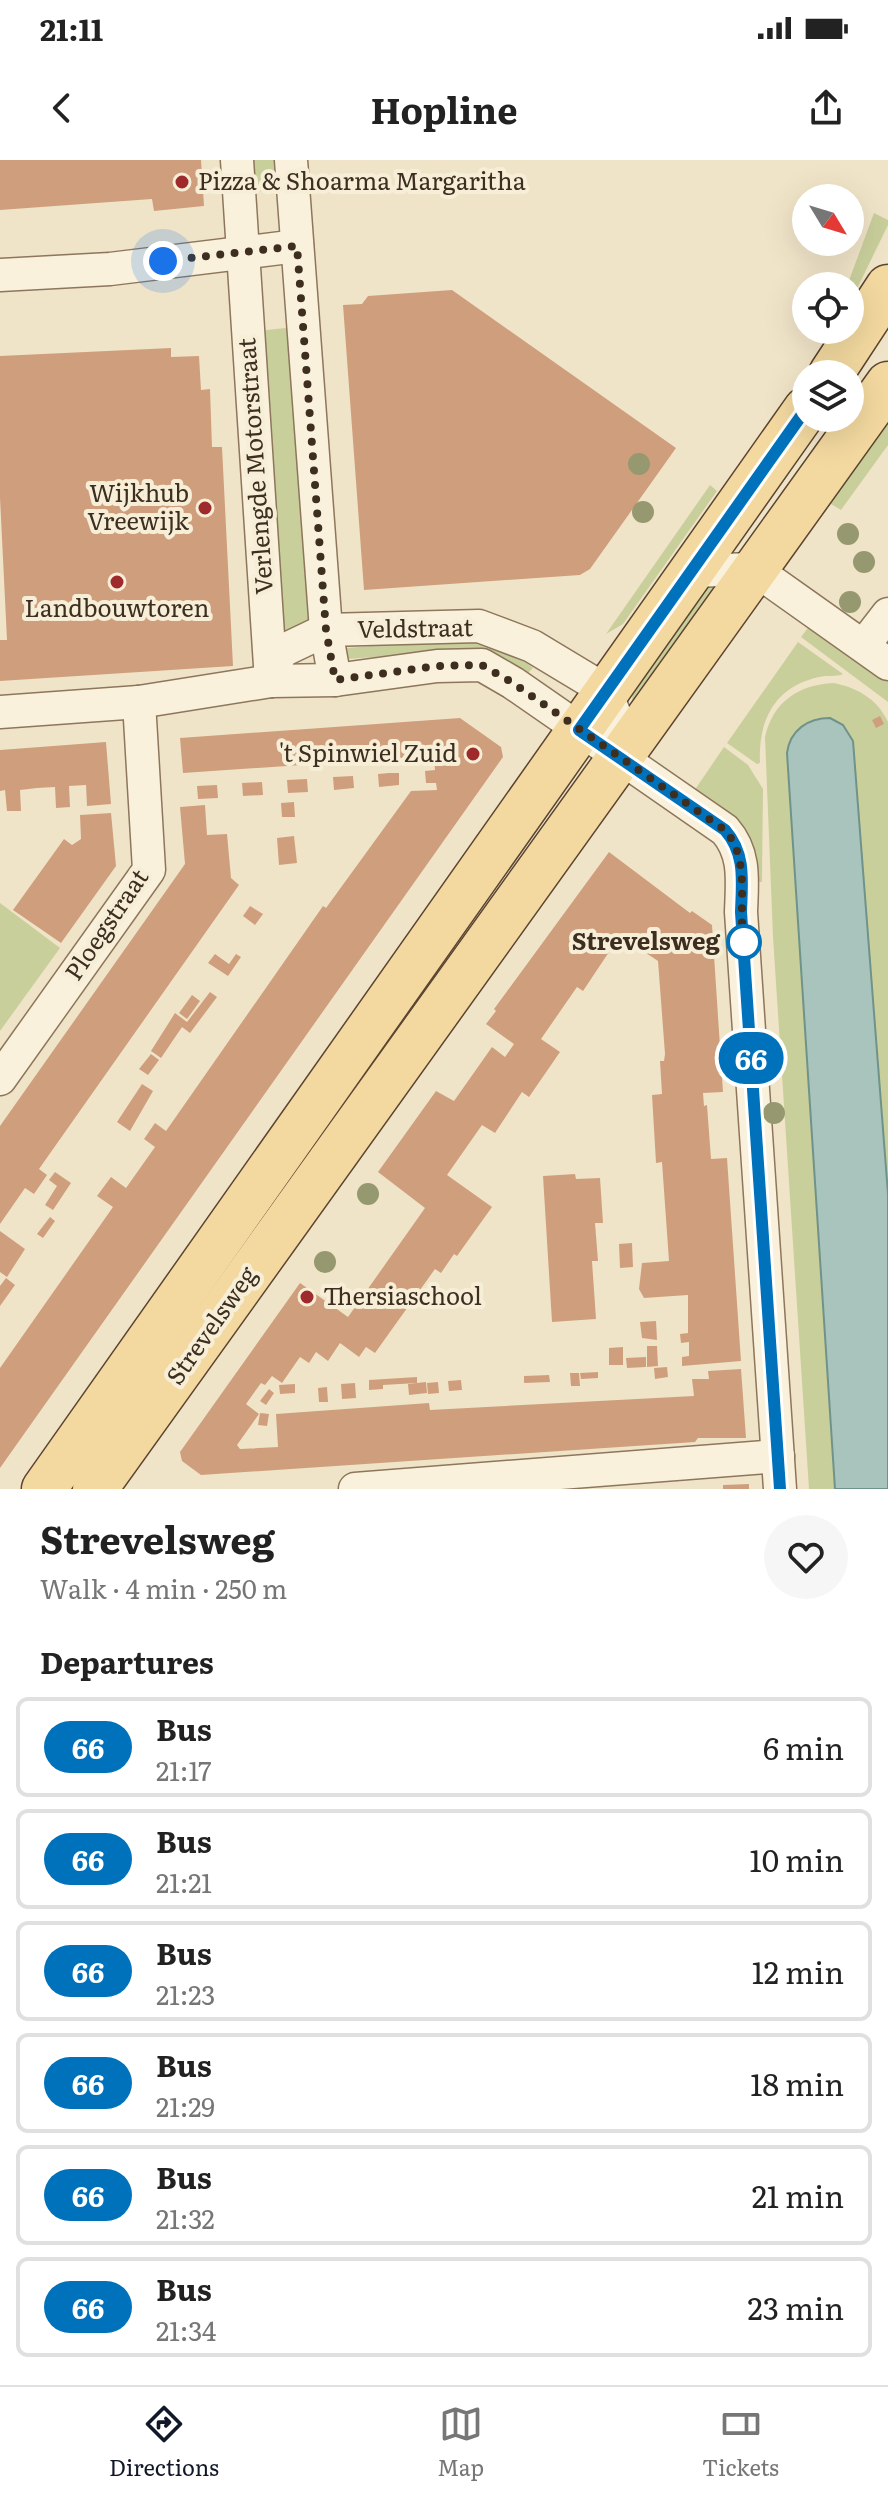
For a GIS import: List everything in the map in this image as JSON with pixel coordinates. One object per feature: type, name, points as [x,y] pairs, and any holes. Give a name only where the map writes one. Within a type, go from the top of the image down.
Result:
[{"type":"main road","points":[[840,360],[888,287]]},
{"type":"main road","name":"Strevelsweg","points":[[95,1489],[618,756],[888,384]]},
{"type":"main road","name":"Strevelsweg","points":[[44,1489],[792,429]]},
{"type":"street","name":"Verlengde Motorstraat","points":[[237,160],[271,681]]},
{"type":"street","points":[[291,160],[326,630],[335,680]]},
{"type":"street","points":[[0,275],[110,269],[297,246]]},
{"type":"street","points":[[690,571],[754,569],[876,654],[888,614]]},
{"type":"street","name":"Veldstraat","points":[[271,681],[280,652],[326,630],[479,626],[532,646],[605,690]]},
{"type":"street","name":"Veldstraat","points":[[0,712],[139,702],[271,681],[335,680],[437,666],[482,665],[725,830],[736,843],[742,861],[741,912],[780,1489]]},
{"type":"street","points":[[605,690],[619,725],[618,756]]},
{"type":"street","name":"Ploegstraat","points":[[0,1079],[149,870],[139,702]]},
{"type":"street","points":[[355,1489],[778,1456]]},
{"type":"green space","points":[[251,160],[280,160],[282,190],[252,192]]},
{"type":"green space","points":[[874,213],[888,220],[864,274],[852,272],[858,256],[864,256],[864,240]]},
{"type":"green space","points":[[294,327],[312,626],[280,635],[258,331]]},
{"type":"green space","points":[[888,423],[888,445],[841,510],[831,504],[821,517],[810,511]]},
{"type":"green space","points":[[710,485],[717,491],[623,624],[606,634]]},
{"type":"green space","points":[[726,578],[637,707],[632,699],[635,681],[700,585]]},
{"type":"green space","points":[[811,624],[888,679],[888,702],[801,637]]},
{"type":"green space","points":[[478,637],[505,647],[533,668],[525,676],[472,650],[347,659],[347,648]]},
{"type":"green space","points":[[798,642],[843,674],[803,682],[780,698],[766,720],[760,763],[757,764],[727,743]]},
{"type":"green space","points":[[833,683],[865,695],[888,722],[888,1194],[853,741],[787,753],[835,1489],[809,1489],[773,937],[765,737],[774,714],[789,698],[809,687]]},
{"type":"green space","points":[[724,747],[748,765],[763,789],[762,882],[752,882],[692,794]]},
{"type":"green space","points":[[0,903],[60,948],[0,1031]]},
{"type":"water","points":[[830,718],[843,725],[853,741],[888,1194],[888,1489],[835,1489],[787,753],[792,738],[801,727],[814,720]]},
{"type":"building","points":[[0,160],[201,160],[204,206],[154,211],[152,199],[0,210]]},
{"type":"building","points":[[452,290],[676,448],[590,569],[580,575],[364,590],[343,305],[362,304],[368,296]]},
{"type":"building","name":"Landbouwtoren","points":[[171,348],[171,357],[199,356],[201,390],[210,389],[212,447],[222,447],[233,666],[0,681],[0,640],[7,640],[0,498],[0,356]]},
{"type":"building","points":[[880,716],[884,724],[876,728],[872,720]]},
{"type":"building","points":[[460,718],[501,747],[503,757],[0,1468],[0,1368],[113,1207],[97,1196],[111,1177],[126,1188],[155,1147],[144,1139],[155,1123],[166,1131],[323,906],[326,908],[411,791],[437,790],[436,783],[426,783],[425,771],[435,770],[434,756],[183,773],[180,738]]},
{"type":"building","points":[[106,742],[111,804],[87,806],[86,785],[69,786],[70,807],[56,808],[55,787],[37,788],[20,790],[21,811],[7,811],[5,790],[0,791],[0,750]]},
{"type":"building","points":[[399,773],[399,785],[379,787],[378,774]]},
{"type":"building","points":[[353,776],[354,788],[334,790],[333,777]]},
{"type":"building","points":[[307,779],[308,792],[288,793],[287,780]]},
{"type":"building","points":[[262,782],[263,795],[243,796],[242,783]]},
{"type":"building","points":[[217,785],[218,798],[198,799],[197,786]]},
{"type":"building","points":[[294,802],[295,817],[282,817],[281,803]]},
{"type":"building","points":[[205,805],[207,835],[227,834],[231,878],[239,885],[39,1169],[47,1175],[34,1194],[25,1188],[0,1224],[0,1126],[185,864],[180,807]]},
{"type":"building","points":[[111,813],[116,866],[61,943],[13,910],[64,839],[72,845],[81,839],[80,815]]},
{"type":"building","points":[[294,836],[297,863],[279,865],[277,838]]},
{"type":"building","points":[[609,852],[690,913],[692,911],[712,925],[723,1092],[703,1093],[704,1106],[707,1105],[711,1159],[727,1158],[741,1361],[682,1366],[682,1357],[689,1356],[689,1342],[681,1343],[680,1334],[688,1333],[688,1295],[644,1298],[639,1289],[642,1263],[669,1261],[662,1162],[656,1163],[652,1095],[662,1094],[660,1061],[664,1061],[665,1054],[658,961],[628,941],[615,943],[583,991],[577,987],[541,1039],[560,1052],[529,1097],[522,1092],[495,1133],[482,1125],[447,1175],[492,1207],[457,1256],[454,1254],[441,1273],[435,1269],[375,1353],[366,1347],[359,1357],[340,1343],[328,1361],[316,1352],[309,1363],[300,1357],[282,1383],[272,1376],[265,1385],[261,1383],[246,1404],[259,1414],[237,1445],[240,1449],[278,1447],[276,1414],[429,1403],[430,1410],[694,1396],[692,1379],[709,1379],[708,1371],[741,1369],[746,1438],[698,1438],[695,1442],[201,1475],[182,1461],[180,1452],[300,1283],[348,1317],[425,1208],[378,1172],[436,1091],[454,1101],[492,1047],[505,1057],[514,1044],[486,1024]]},
{"type":"building","points":[[250,906],[263,914],[255,925],[243,916]]},
{"type":"building","points":[[215,954],[229,964],[236,954],[241,957],[228,976],[208,963]]},
{"type":"building","points":[[210,992],[217,997],[190,1033],[182,1027],[161,1058],[151,1051],[175,1013],[187,1022]]},
{"type":"building","points":[[192,995],[200,1001],[187,1019],[179,1013]]},
{"type":"building","points":[[151,1054],[159,1060],[148,1075],[139,1069]]},
{"type":"building","points":[[142,1084],[153,1091],[130,1131],[117,1122]]},
{"type":"building","points":[[55,1172],[71,1183],[53,1210],[45,1205],[57,1186],[49,1180]]},
{"type":"building","points":[[575,1174],[576,1179],[600,1178],[603,1223],[595,1223],[598,1261],[592,1261],[596,1319],[552,1322],[543,1176]]},
{"type":"building","points":[[50,1217],[55,1221],[43,1238],[37,1234]]},
{"type":"building","points":[[0,1231],[25,1249],[7,1277],[0,1272]]},
{"type":"building","points":[[632,1243],[633,1267],[620,1268],[619,1244]]},
{"type":"building","points":[[6,1278],[15,1285],[0,1306],[0,1286]]},
{"type":"building","points":[[656,1321],[657,1340],[642,1338],[640,1322]]},
{"type":"building","points":[[647,1346],[657,1346],[658,1366],[647,1367]]},
{"type":"building","points":[[623,1347],[623,1365],[609,1365],[609,1348]]},
{"type":"building","points":[[646,1357],[646,1367],[627,1368],[626,1358]]},
{"type":"building","points":[[667,1367],[668,1377],[655,1379],[654,1368]]},
{"type":"building","points":[[598,1372],[598,1378],[581,1379],[580,1373]]},
{"type":"building","points":[[570,1373],[579,1373],[580,1386],[571,1386]]},
{"type":"building","points":[[549,1375],[550,1382],[524,1383],[524,1376]]},
{"type":"building","points":[[417,1377],[417,1383],[383,1385],[383,1389],[369,1390],[369,1380]]},
{"type":"building","points":[[461,1380],[462,1390],[449,1391],[448,1381]]},
{"type":"building","points":[[426,1382],[427,1393],[409,1395],[408,1384]]},
{"type":"building","points":[[438,1382],[439,1393],[428,1394],[427,1383]]},
{"type":"building","points":[[355,1383],[356,1398],[342,1399],[341,1384]]},
{"type":"building","points":[[295,1384],[295,1393],[280,1394],[279,1385]]},
{"type":"building","points":[[327,1387],[328,1402],[319,1402],[318,1388]]},
{"type":"building","points":[[269,1389],[274,1393],[266,1405],[260,1401]]},
{"type":"building","points":[[260,1413],[269,1414],[267,1426],[258,1425]]},
{"type":"building","points":[[749,1484],[749,1489],[723,1489],[723,1485]]},
{"type":"bus line","name":"66","points":[[780,1489],[741,912],[742,861],[736,843],[725,830],[579,730],[792,428]]},
{"type":"place","name":"Pizza & Shoarma Margaritha","points":[[182,182]]},
{"type":"place","name":"Wijkhub Vreewijk","points":[[205,508]]},
{"type":"place","name":"Landbouwtoren","points":[[117,582]]},
{"type":"place","name":"'t Spinwiel Zuid","points":[[473,754]]},
{"type":"place","name":"Strevelsweg","points":[[744,942]]},
{"type":"place","name":"Thersiaschool","points":[[307,1297]]},
{"type":"route","points":[[163,261],[297,246],[326,630],[335,680],[437,666],[482,665],[513,683],[725,830],[736,843],[742,861],[744,942]]}]
